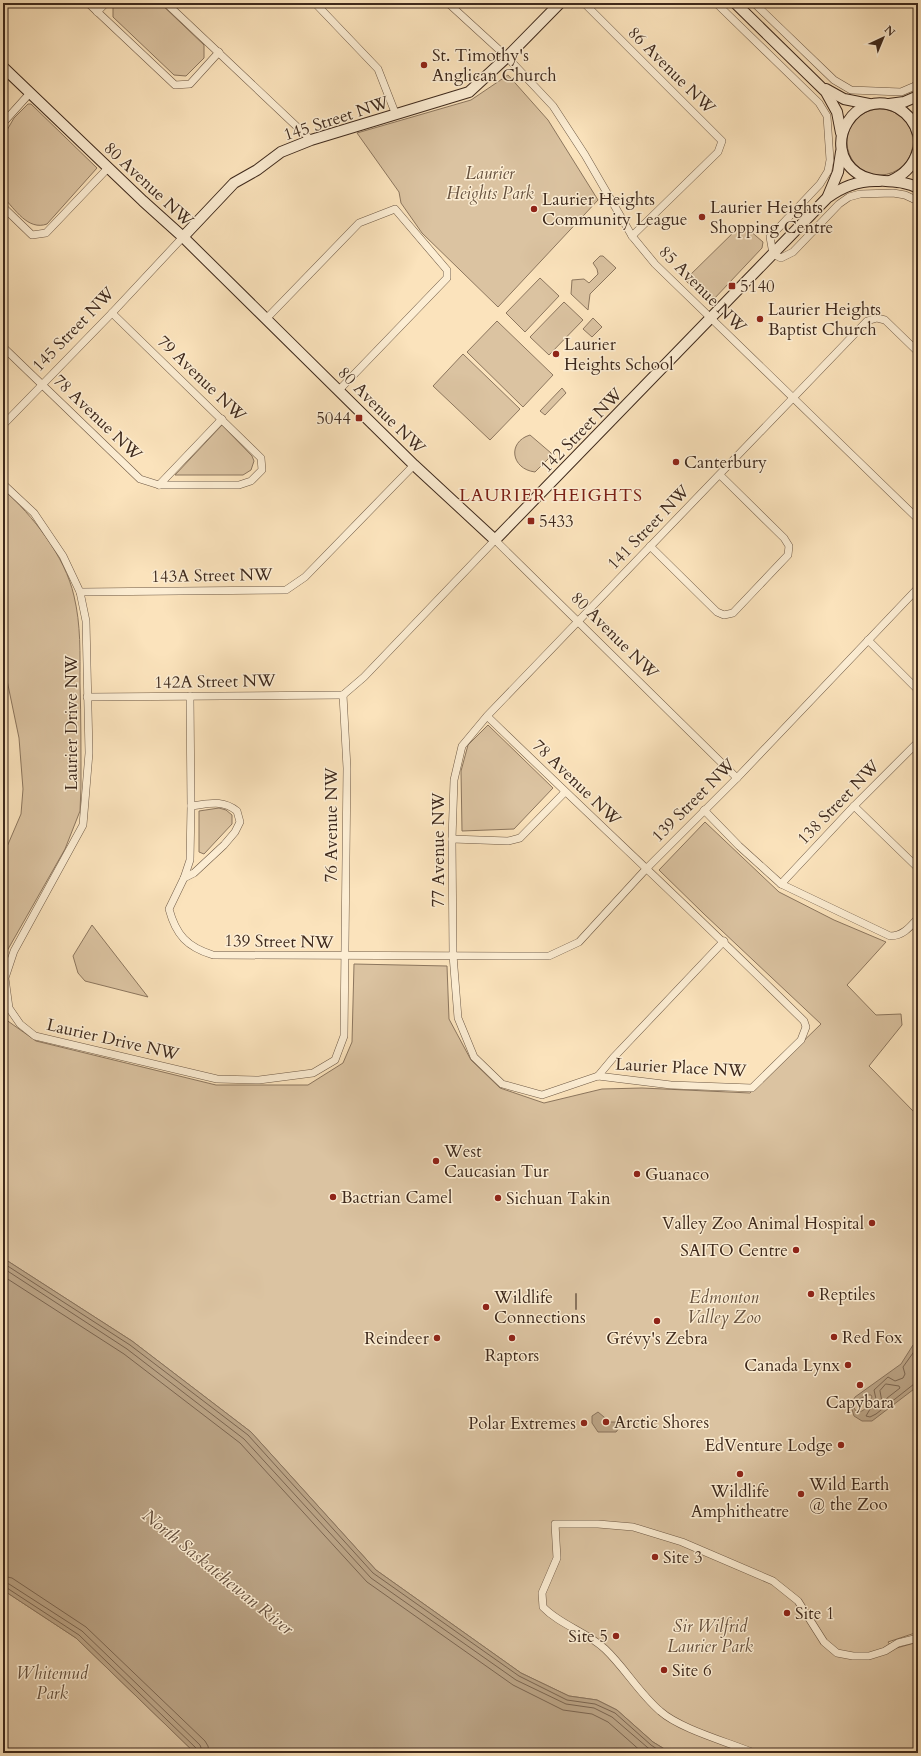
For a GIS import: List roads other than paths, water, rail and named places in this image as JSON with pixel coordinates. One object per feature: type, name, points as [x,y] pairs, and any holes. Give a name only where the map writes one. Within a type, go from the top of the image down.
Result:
[{"type":"street","points":[[88,3],[175,85],[190,84],[218,52]]},
{"type":"street","points":[[97,12],[106,3]]},
{"type":"street","points":[[166,3],[311,140]]},
{"type":"street","points":[[315,3],[378,68],[396,115]]},
{"type":"street","name":"85 Avenue NW","points":[[448,3],[507,57],[553,106],[632,236],[655,264],[918,519]]},
{"type":"street","name":"145 Street NW","points":[[3,425],[112,313],[234,183],[257,170],[281,152],[311,140],[469,92],[507,57],[560,3]]},
{"type":"street","name":"86 Avenue NW","points":[[584,3],[722,141],[718,152],[632,236]]},
{"type":"street","points":[[716,3],[820,104],[825,110],[827,116],[830,160],[828,171],[820,184],[770,237],[773,254],[781,258],[793,252],[839,204],[854,195],[893,193],[918,201]]},
{"type":"street","points":[[735,3],[826,92],[834,105],[840,126],[841,140]]},
{"type":"street","points":[[754,3],[834,80],[851,90],[901,92],[915,86],[918,82]]},
{"type":"street","name":"80 Avenue NW","points":[[3,67],[267,318],[414,465],[578,620],[736,778]]},
{"type":"street","points":[[806,91],[816,81]]},
{"type":"street","points":[[816,81],[829,91],[844,99],[871,104],[904,102],[918,96]]},
{"type":"street","points":[[3,123],[30,93]]},
{"type":"street","points":[[841,140],[844,128],[850,118],[860,109],[871,104]]},
{"type":"street","points":[[883,104],[896,107],[906,114],[914,124],[918,134]]},
{"type":"street","name":"142 Street NW","points":[[827,198],[838,172],[841,140]]},
{"type":"street","points":[[890,181],[900,176],[908,169],[915,159],[918,150]]},
{"type":"street","points":[[841,151],[845,161],[856,173],[879,181],[903,182],[918,188]]},
{"type":"street","points":[[3,207],[32,234],[46,233],[108,168]]},
{"type":"street","name":"142 Street NW","points":[[343,694],[364,677],[827,198],[838,190],[851,184],[865,181],[879,181]]},
{"type":"street","points":[[267,318],[360,223],[394,209],[447,270],[447,278],[339,390]]},
{"type":"street","name":"79 Avenue NW","points":[[112,313],[261,458],[262,470]]},
{"type":"street","name":"141 Street NW","points":[[462,746],[487,716],[578,620],[867,322],[877,318],[885,320],[918,352]]},
{"type":"street","name":"78 Avenue NW","points":[[3,347],[140,479],[159,484],[239,485],[251,481],[262,470]]},
{"type":"street","points":[[159,484],[222,419]]},
{"type":"street","name":"143A Street NW","points":[[80,592],[286,590],[305,577],[414,465]]},
{"type":"street","points":[[650,546],[717,612],[724,615],[733,613],[788,555],[789,546],[784,538],[720,475]]},
{"type":"street","name":"Laurier Drive NW","points":[[3,484],[34,513],[63,556],[80,592],[86,621],[89,752],[83,825],[14,951],[5,978],[9,1008],[20,1024],[35,1036],[218,1079],[259,1080],[313,1073],[335,1060],[344,1036],[345,956]]},
{"type":"street","name":"139 Street NW","points":[[453,955],[549,956],[579,942],[646,869],[736,778],[918,588]]},
{"type":"street","points":[[868,640],[918,690]]},
{"type":"street","name":"142A Street NW","points":[[87,697],[343,694]]},
{"type":"street","name":"76 Avenue NW","points":[[343,694],[347,768],[345,956]]},
{"type":"street","points":[[184,878],[190,860],[190,696]]},
{"type":"street","name":"78 Avenue NW","points":[[487,716],[646,869]]},
{"type":"street","name":"138 Street NW","points":[[781,884],[854,806],[918,742]]},
{"type":"street","name":"77 Avenue NW","points":[[453,955],[452,839],[454,780],[462,746]]},
{"type":"street","points":[[452,839],[508,841],[520,838],[565,792]]},
{"type":"street","points":[[184,878],[194,873],[224,845],[235,832],[240,822],[237,811],[229,804],[218,803],[191,806]]},
{"type":"street","points":[[854,806],[918,868]]},
{"type":"street","points":[[704,810],[739,846],[781,884],[890,936],[896,936],[904,932],[918,918]]},
{"type":"street","name":"Laurier Place NW","points":[[453,955],[458,1018],[474,1057],[502,1084],[542,1095],[598,1076],[671,1085],[752,1088],[801,1040],[806,1028],[804,1021],[724,941],[646,869]]},
{"type":"street","name":"139 Street NW","points":[[184,878],[169,909],[174,925],[184,939],[198,950],[213,955],[345,956]]},
{"type":"street","name":"Laurier Place NW","points":[[598,1076],[613,1058],[724,941]]},
{"type":"street","points":[[345,956],[453,955]]},
{"type":"street","points":[[754,1753],[675,1721],[661,1712],[648,1700],[605,1649],[576,1629],[552,1617],[543,1607],[542,1593],[558,1558],[555,1524],[598,1524],[633,1527],[682,1542],[772,1581],[798,1601],[824,1642],[837,1653],[853,1656],[869,1656],[885,1651],[898,1643],[918,1638]]},
{"type":"water","name":"North Saskatchewan River","points":[[3,1258],[132,1341],[251,1432],[376,1570],[521,1673],[569,1696],[597,1700],[617,1710],[653,1742],[671,1753],[195,1753],[76,1638],[3,1590]]},
{"type":"water","points":[[918,1341],[918,1386],[872,1421],[862,1421],[854,1416],[851,1406],[855,1397],[901,1364],[913,1345]],"holes":[[[871,1395],[872,1397],[866,1408],[859,1412],[856,1411],[854,1404],[859,1399]]]},
{"type":"water","name":"Arctic Shores","points":[[598,1412],[610,1422],[621,1422],[620,1427],[616,1432],[598,1432],[592,1423],[592,1416]]},
{"type":"waterway","points":[[576,1294],[576,1309]]},
{"type":"place","name":"St. Timothy's Anglican Church","points":[[424,65]]},
{"type":"place","name":"Laurier Heights Community League","points":[[534,209]]},
{"type":"place","name":"Laurier Heights Shopping Centre","points":[[702,217]]},
{"type":"place","name":"5140","points":[[732,286]]},
{"type":"place","name":"Laurier Heights Baptist Church","points":[[760,319]]},
{"type":"place","name":"Laurier Heights School","points":[[556,354]]},
{"type":"place","name":"5044","points":[[359,418]]},
{"type":"place","name":"Canterbury","points":[[676,462]]},
{"type":"place","name":"5433","points":[[531,521]]},
{"type":"place","name":"West Caucasian Tur","points":[[436,1161]]},
{"type":"place","name":"Guanaco","points":[[637,1174]]},
{"type":"place","name":"Bactrian Camel","points":[[333,1197]]},
{"type":"place","name":"Sichuan Takin","points":[[498,1198]]},
{"type":"place","name":"Valley Zoo Animal Hospital","points":[[872,1223]]},
{"type":"place","name":"SAITO Centre","points":[[796,1250]]},
{"type":"place","name":"Reptiles","points":[[811,1294]]},
{"type":"place","name":"Wildlife Connections","points":[[486,1307]]},
{"type":"place","name":"Grévy's Zebra","points":[[657,1321]]},
{"type":"place","name":"Red Fox","points":[[834,1337]]},
{"type":"place","name":"Reindeer","points":[[437,1338]]},
{"type":"place","name":"Raptors","points":[[512,1338]]},
{"type":"place","name":"Canada Lynx","points":[[848,1365]]},
{"type":"place","name":"Capybara","points":[[860,1385]]},
{"type":"place","name":"Arctic Shores","points":[[606,1422]]},
{"type":"place","name":"Polar Extremes","points":[[584,1423]]},
{"type":"place","name":"EdVenture Lodge","points":[[841,1445]]},
{"type":"place","name":"Wildlife Amphitheatre","points":[[740,1474]]},
{"type":"place","name":"Wild Earth @ the Zoo","points":[[801,1494]]},
{"type":"place","name":"Site 3","points":[[655,1557]]},
{"type":"place","name":"Site 1","points":[[787,1613]]},
{"type":"place","name":"Site 5","points":[[616,1636]]},
{"type":"place","name":"Site 6","points":[[664,1670]]},
{"type":"district","name":"LAURIER HEIGHTS","points":[[551,495]]},
{"type":"park label","name":"Laurier Heights Park","points":[[490,183]]},
{"type":"park label","name":"Edmonton Valley Zoo","points":[[724,1307]]},
{"type":"park label","name":"Sir Wilfrid Laurier Park","points":[[710,1636]]},
{"type":"park label","name":"Whitemud Park","points":[[52,1683]]}]
